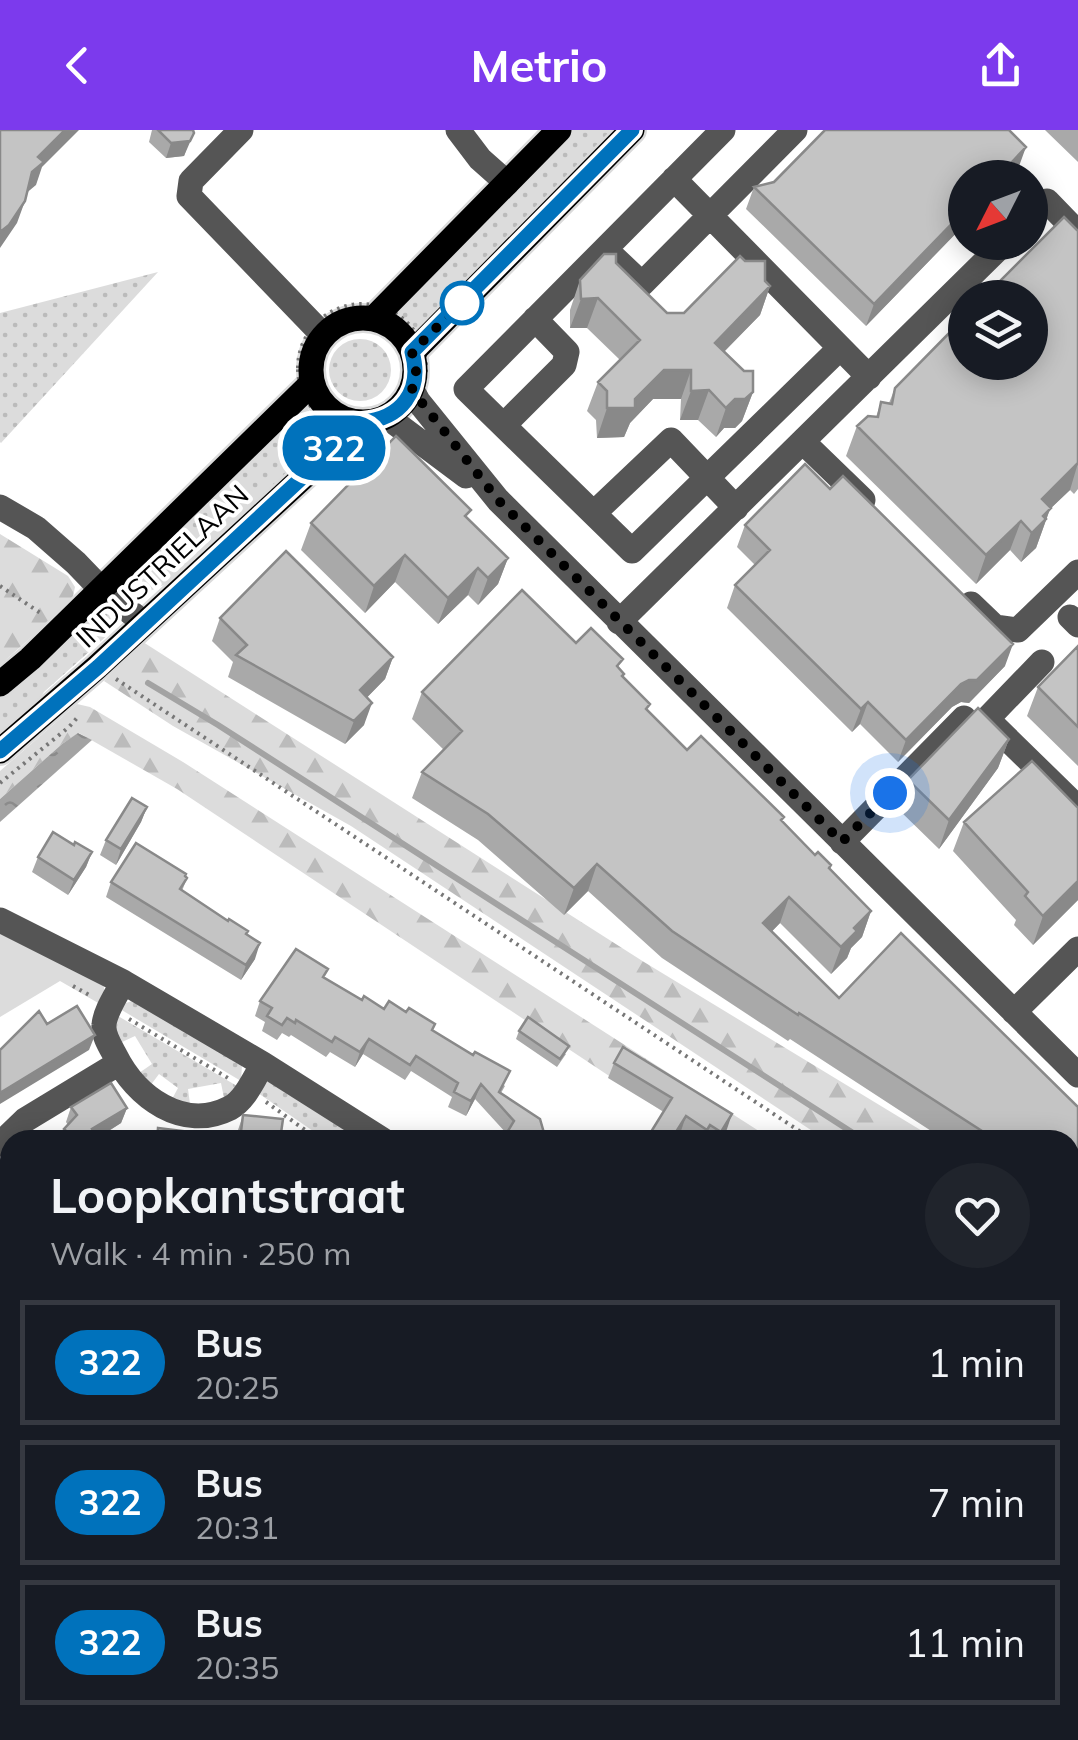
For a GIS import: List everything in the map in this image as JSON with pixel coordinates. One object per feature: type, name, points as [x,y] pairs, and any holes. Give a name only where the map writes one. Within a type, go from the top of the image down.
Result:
[{"type":"main road","points":[[374,318],[559,130]]},
{"type":"main road","points":[[412,352],[632,130]]},
{"type":"main road","points":[[374,318],[398,330],[406,340],[416,371],[412,390],[402,406],[367,424],[330,412],[308,387],[314,350],[323,335],[346,320],[374,318]]},
{"type":"main road","name":"INDUSTRIELAAN","points":[[0,684],[308,387]]},
{"type":"main road","name":"INDUSTRIELAAN","points":[[0,751],[367,424]]},
{"type":"street","points":[[241,130],[191,181],[190,196],[323,335]]},
{"type":"street","points":[[458,130],[507,183]]},
{"type":"street","points":[[723,130],[466,389],[632,551],[840,348]]},
{"type":"street","points":[[605,248],[642,284],[795,130]]},
{"type":"street","points":[[674,179],[868,377]]},
{"type":"street","points":[[1048,216],[1078,233]]},
{"type":"street","points":[[619,622],[987,260]]},
{"type":"street","points":[[504,425],[564,365],[567,352],[535,319]]},
{"type":"street","points":[[412,390],[498,500],[1078,1076]]},
{"type":"street","points":[[367,424],[498,500]]},
{"type":"street","points":[[594,513],[672,440],[736,508]]},
{"type":"street","points":[[802,442],[874,511]]},
{"type":"street","points":[[0,508],[36,528],[144,623]]},
{"type":"street","points":[[955,588],[995,627],[1018,630],[1078,572]]},
{"type":"street","points":[[1042,662],[988,719],[1078,808]]},
{"type":"street","points":[[842,842],[964,718]]},
{"type":"street","points":[[0,920],[123,982],[366,1130]]},
{"type":"street","points":[[1014,1012],[1072,967]]},
{"type":"street","points":[[123,982],[104,1025],[106,1038],[119,1063],[143,1093],[164,1108],[186,1115],[213,1113],[235,1105],[263,1064]]},
{"type":"street","points":[[14,1130],[24,1120],[119,1063]]},
{"type":"street","points":[[212,1130],[213,1113]]},
{"type":"path","points":[[308,387],[314,409],[330,422],[367,424]]},
{"type":"path","points":[[115,678],[798,1130]]},
{"type":"path","points":[[64,980],[247,1090],[305,1130]]},
{"type":"green space","points":[[569,130],[625,130],[421,337],[393,309]]},
{"type":"green space","points":[[158,272],[1,443],[0,313]]},
{"type":"green space","points":[[360,339],[382,348],[391,370],[382,392],[360,401],[338,392],[329,370],[338,348]]},
{"type":"green space","points":[[302,401],[328,430],[192,569],[138,596],[131,589],[131,574]]},
{"type":"green space","points":[[0,534],[68,576],[75,587],[72,601],[0,665]]},
{"type":"green space","points":[[95,611],[109,615],[113,624],[110,633],[44,692],[25,722],[0,744],[0,694]]},
{"type":"green space","points":[[143,642],[644,962],[921,1130],[811,1130],[351,826],[173,726],[104,681]]},
{"type":"green space","points":[[77,704],[90,707],[183,762],[757,1130],[689,1129],[177,789],[79,733],[0,799],[0,771]]},
{"type":"green space","points":[[0,930],[103,983],[105,993],[100,1004],[60,981],[0,1017]]},
{"type":"green space","points":[[135,1000],[242,1065],[241,1081],[120,1009]]},
{"type":"green space","points":[[118,1016],[237,1086],[224,1098],[221,1083],[188,1089],[190,1104],[171,1101],[178,1088],[159,1074],[150,1086],[139,1073],[152,1064],[135,1036],[120,1043],[115,1033]]},
{"type":"green space","points":[[269,1080],[351,1130],[312,1130],[258,1093]]},
{"type":"water","points":[[78,733],[92,740],[0,822],[0,799]]},
{"type":"building","points":[[0,130],[65,130],[38,157],[44,162],[32,172],[25,201],[0,232]]},
{"type":"building","points":[[158,130],[194,133],[190,141],[171,143]]},
{"type":"building","points":[[825,130],[1009,130],[1026,147],[1014,160],[948,160],[948,228],[874,304],[754,187],[774,182]]},
{"type":"building","points":[[1064,217],[1078,231],[1078,463],[1042,499],[1051,508],[1032,533],[1021,521],[986,555],[857,426],[868,416],[878,417],[881,402],[892,404],[895,388],[948,334],[948,380],[1048,380],[1048,280],[1001,280],[1021,260],[1048,260],[1048,233]]},
{"type":"building","points":[[604,254],[616,254],[616,263],[667,313],[684,313],[740,256],[745,261],[765,261],[765,281],[770,286],[715,343],[744,371],[753,371],[753,392],[745,399],[735,399],[726,408],[709,390],[691,391],[691,370],[664,370],[635,399],[635,408],[607,408],[607,391],[598,382],[640,340],[598,298],[581,299],[580,280]]},
{"type":"building","points":[[396,436],[471,510],[465,516],[508,558],[488,578],[478,568],[448,598],[405,555],[374,586],[311,523]]},
{"type":"building","points":[[805,464],[830,489],[843,476],[1013,644],[977,680],[961,684],[906,740],[868,702],[861,709],[735,585],[770,550],[745,525]]},
{"type":"building","points":[[286,551],[393,657],[360,690],[372,703],[354,721],[236,655],[247,645],[220,618]]},
{"type":"building","points":[[522,590],[576,643],[591,628],[623,659],[617,666],[650,704],[646,709],[687,750],[701,736],[784,817],[781,820],[815,855],[818,852],[831,865],[829,868],[871,911],[841,947],[789,897],[763,923],[839,998],[901,933],[1078,1107],[1078,1130],[980,1130],[672,931],[597,864],[574,888],[488,814],[422,772],[462,731],[422,692]]},
{"type":"building","points":[[1078,646],[1078,727],[1038,687]]},
{"type":"building","points":[[978,708],[1009,739],[949,820],[908,780]]},
{"type":"building","points":[[1032,761],[1078,808],[1078,881],[1043,916],[1025,896],[1028,892],[964,822]]},
{"type":"building","points":[[132,798],[147,807],[121,849],[106,840]]},
{"type":"building","points":[[53,832],[92,852],[74,880],[38,857]]},
{"type":"building","points":[[136,843],[186,874],[180,889],[248,931],[246,934],[260,943],[246,965],[111,882]]},
{"type":"building","points":[[296,949],[328,969],[323,977],[362,1000],[364,996],[384,1009],[389,1001],[406,1012],[409,1008],[435,1024],[432,1030],[473,1055],[475,1052],[510,1071],[499,1092],[540,1119],[543,1130],[508,1130],[514,1121],[481,1084],[471,1101],[454,1092],[458,1083],[416,1056],[410,1065],[369,1039],[360,1052],[335,1037],[332,1042],[296,1020],[295,1023],[287,1018],[282,1025],[267,1016],[272,1008],[260,1001]]},
{"type":"building","points":[[77,1006],[95,1035],[0,1093],[0,1050],[39,1011],[47,1024]]},
{"type":"building","points":[[528,1017],[569,1046],[560,1059],[519,1031]]},
{"type":"building","points":[[623,1047],[732,1114],[722,1130],[710,1125],[707,1130],[686,1116],[677,1130],[652,1130],[672,1098],[614,1063]]},
{"type":"building","points":[[111,1083],[127,1108],[93,1130],[65,1130],[77,1115],[71,1107]]},
{"type":"building","points":[[243,1115],[283,1119],[281,1130],[241,1130]]},
{"type":"waterway","points":[[148,683],[848,1130]]},
{"type":"bus line","name":"322","points":[[0,751],[98,667],[362,422],[387,417],[402,406],[412,390],[416,371],[412,352],[632,130]]},
{"type":"route","points":[[462,303],[468,296],[412,352],[416,371],[412,390],[498,500],[842,842],[890,793]]}]
